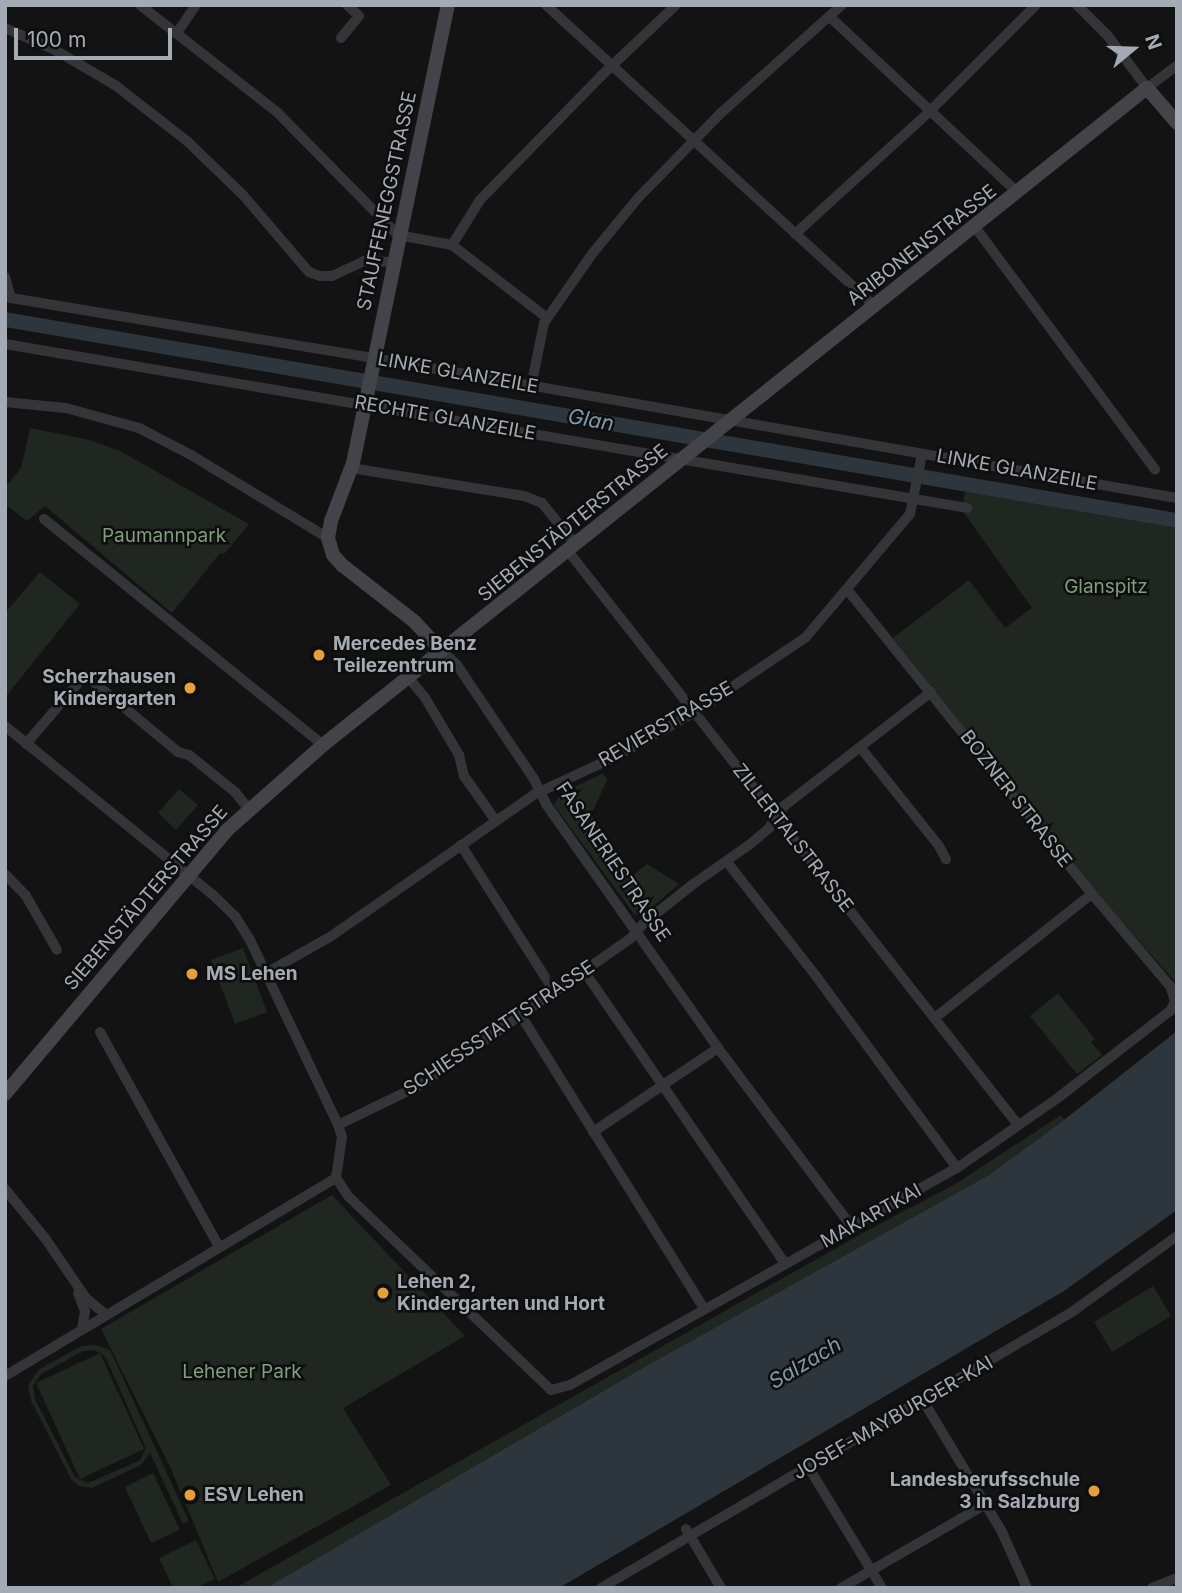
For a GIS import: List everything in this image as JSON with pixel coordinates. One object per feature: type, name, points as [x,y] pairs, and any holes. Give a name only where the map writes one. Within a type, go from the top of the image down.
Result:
[{"type":"street","points":[[140,5],[277,112],[398,235],[452,245],[547,318]]},
{"type":"street","points":[[177,33],[196,5]]},
{"type":"street","points":[[341,38],[359,16],[347,5]]},
{"type":"street","name":"STAUFFENEGGSTRASSE","points":[[365,405],[392,262],[448,5]]},
{"type":"street","points":[[545,5],[874,307]]},
{"type":"street","points":[[452,245],[480,200],[610,67],[676,5]]},
{"type":"street","points":[[531,387],[547,318],[592,254],[638,198],[692,142],[831,18],[842,5]]},
{"type":"street","points":[[795,234],[930,111],[1036,5]]},
{"type":"street","points":[[1077,5],[1108,36],[1177,123]]},
{"type":"street","points":[[831,18],[1018,193]]},
{"type":"street","points":[[5,28],[55,50],[115,85],[187,141],[243,195],[309,272],[332,276],[364,261],[392,262]]},
{"type":"street","name":"ARIBONENSTRASSE","points":[[687,456],[1177,65]]},
{"type":"street","points":[[975,227],[1156,469]]},
{"type":"street","name":"LINKE GLANZEILE","points":[[5,276],[10,298],[531,387],[921,459],[1177,498]]},
{"type":"street","name":"RECHTE GLANZEILE","points":[[5,344],[916,495],[967,508]]},
{"type":"street","name":"FASANERIESTRASSE","points":[[5,402],[66,408],[139,428],[191,455],[328,538],[333,555],[342,565],[415,622],[457,665],[540,792],[718,1048],[851,1226]]},
{"type":"street","points":[[328,538],[331,521],[351,468],[365,405]]},
{"type":"street","name":"SIEBENSTÄDTERSTRASSE","points":[[5,1094],[188,874],[250,809],[440,649],[687,456]]},
{"type":"street","name":"REVIERSTRASSE","points":[[265,973],[330,937],[540,792],[619,755],[695,712],[806,637],[910,514],[916,495],[921,459]]},
{"type":"street","name":"ZILLERTALSTRASSE","points":[[351,468],[533,499],[542,503],[572,548],[775,818],[936,1017],[1018,1125]]},
{"type":"street","points":[[44,519],[323,745]]},
{"type":"street","name":"BOZNER STRASSE","points":[[848,590],[1092,894],[1170,986],[1175,1001],[1171,1010]]},
{"type":"street","points":[[26,744],[85,675],[178,752],[189,755],[235,792],[250,809]]},
{"type":"street","points":[[407,677],[422,692],[459,755],[464,776],[496,821]]},
{"type":"street","name":"SCHIESSSTATTSTRASSE","points":[[338,1125],[422,1084],[630,939],[692,885],[727,862],[769,828],[784,806],[931,692]]},
{"type":"street","points":[[5,726],[188,874],[235,916],[265,973],[342,1137],[336,1178],[5,1376]]},
{"type":"street","points":[[860,747],[939,846],[946,859]]},
{"type":"street","points":[[461,845],[554,991]]},
{"type":"street","points":[[727,862],[957,1168]]},
{"type":"street","points":[[7,878],[26,896],[57,950]]},
{"type":"street","points":[[936,1017],[1092,894]]},
{"type":"street","points":[[584,971],[785,1264]]},
{"type":"street","name":"MAKARTKAI","points":[[336,1178],[349,1197],[551,1390],[570,1385],[957,1168],[1171,1010]]},
{"type":"street","points":[[520,1014],[704,1309]]},
{"type":"street","points":[[100,1032],[219,1247]]},
{"type":"street","points":[[593,1132],[718,1048]]},
{"type":"street","points":[[5,1189],[45,1238],[86,1298],[106,1315]]},
{"type":"street","name":"JOSEF-MAYBURGER-KAI","points":[[601,1588],[688,1532],[924,1402],[1072,1312],[1177,1236]]},
{"type":"street","points":[[71,1277],[85,1311],[82,1329]]},
{"type":"street","points":[[924,1402],[986,1504],[1027,1588]]},
{"type":"street","points":[[808,1468],[883,1588]]},
{"type":"street","points":[[841,1588],[986,1504]]},
{"type":"street","points":[[688,1532],[721,1588]]},
{"type":"street","points":[[1152,1588],[1177,1578]]},
{"type":"green space","name":"Paumannpark","points":[[30,428],[90,440],[120,451],[249,524],[224,554],[220,553],[172,613],[45,506],[27,521],[5,504],[5,488],[21,468]]},
{"type":"green space","name":"Glanspitz","points":[[965,491],[1177,528],[1177,984],[1095,891],[893,638],[969,580],[1005,628],[1032,608],[962,510]]},
{"type":"green space","points":[[40,572],[80,604],[7,695],[5,613]]},
{"type":"green space","points":[[603,773],[607,780],[591,815],[633,875],[647,864],[679,884],[643,915],[634,914],[554,805],[559,795]]},
{"type":"green space","points":[[179,789],[198,805],[176,830],[158,813]]},
{"type":"green space","points":[[243,948],[267,1012],[235,1024],[211,960]]},
{"type":"green space","points":[[1058,993],[1095,1039],[1091,1042],[1102,1055],[1077,1074],[1030,1016]]},
{"type":"green space","points":[[1061,1115],[1064,1120],[989,1175],[648,1365],[266,1588],[235,1588],[861,1234],[957,1183]]},
{"type":"green space","name":"Lehener Park","points":[[332,1195],[465,1336],[343,1408],[391,1485],[218,1582],[171,1469],[101,1329]]},
{"type":"green space","points":[[1153,1286],[1171,1316],[1112,1352],[1094,1322]]},
{"type":"green space","points":[[95,1345],[110,1350],[189,1521],[183,1524],[150,1453],[141,1465],[92,1488],[79,1486],[71,1479],[31,1401],[28,1386],[38,1370],[81,1346]],"holes":[[[94,1350],[106,1358],[146,1448],[140,1460],[88,1483],[75,1477],[35,1399],[33,1386],[41,1374],[83,1351]]]},
{"type":"green space","points":[[100,1353],[144,1449],[80,1479],[36,1383]]},
{"type":"green space","points":[[153,1473],[180,1530],[151,1543],[125,1487]]},
{"type":"green space","points":[[196,1540],[215,1579],[196,1588],[173,1588],[159,1558]]},
{"type":"water","name":"Glan","points":[[5,312],[1177,513],[1177,528],[5,327]]},
{"type":"water","name":"Salzach","points":[[1177,1031],[1177,1210],[1064,1291],[559,1588],[266,1588],[648,1365],[989,1175]]},
{"type":"place","name":"Mercedes Benz Teilezentrum","points":[[319,655]]},
{"type":"place","name":"Scherzhausen Kindergarten","points":[[190,688]]},
{"type":"place","name":"MS Lehen","points":[[192,974]]},
{"type":"place","name":"Lehen 2, Kindergarten und Hort","points":[[383,1293]]},
{"type":"place","name":"Landesberufsschule 3 in Salzburg","points":[[1094,1491]]},
{"type":"place","name":"ESV Lehen","points":[[190,1495]]}]
